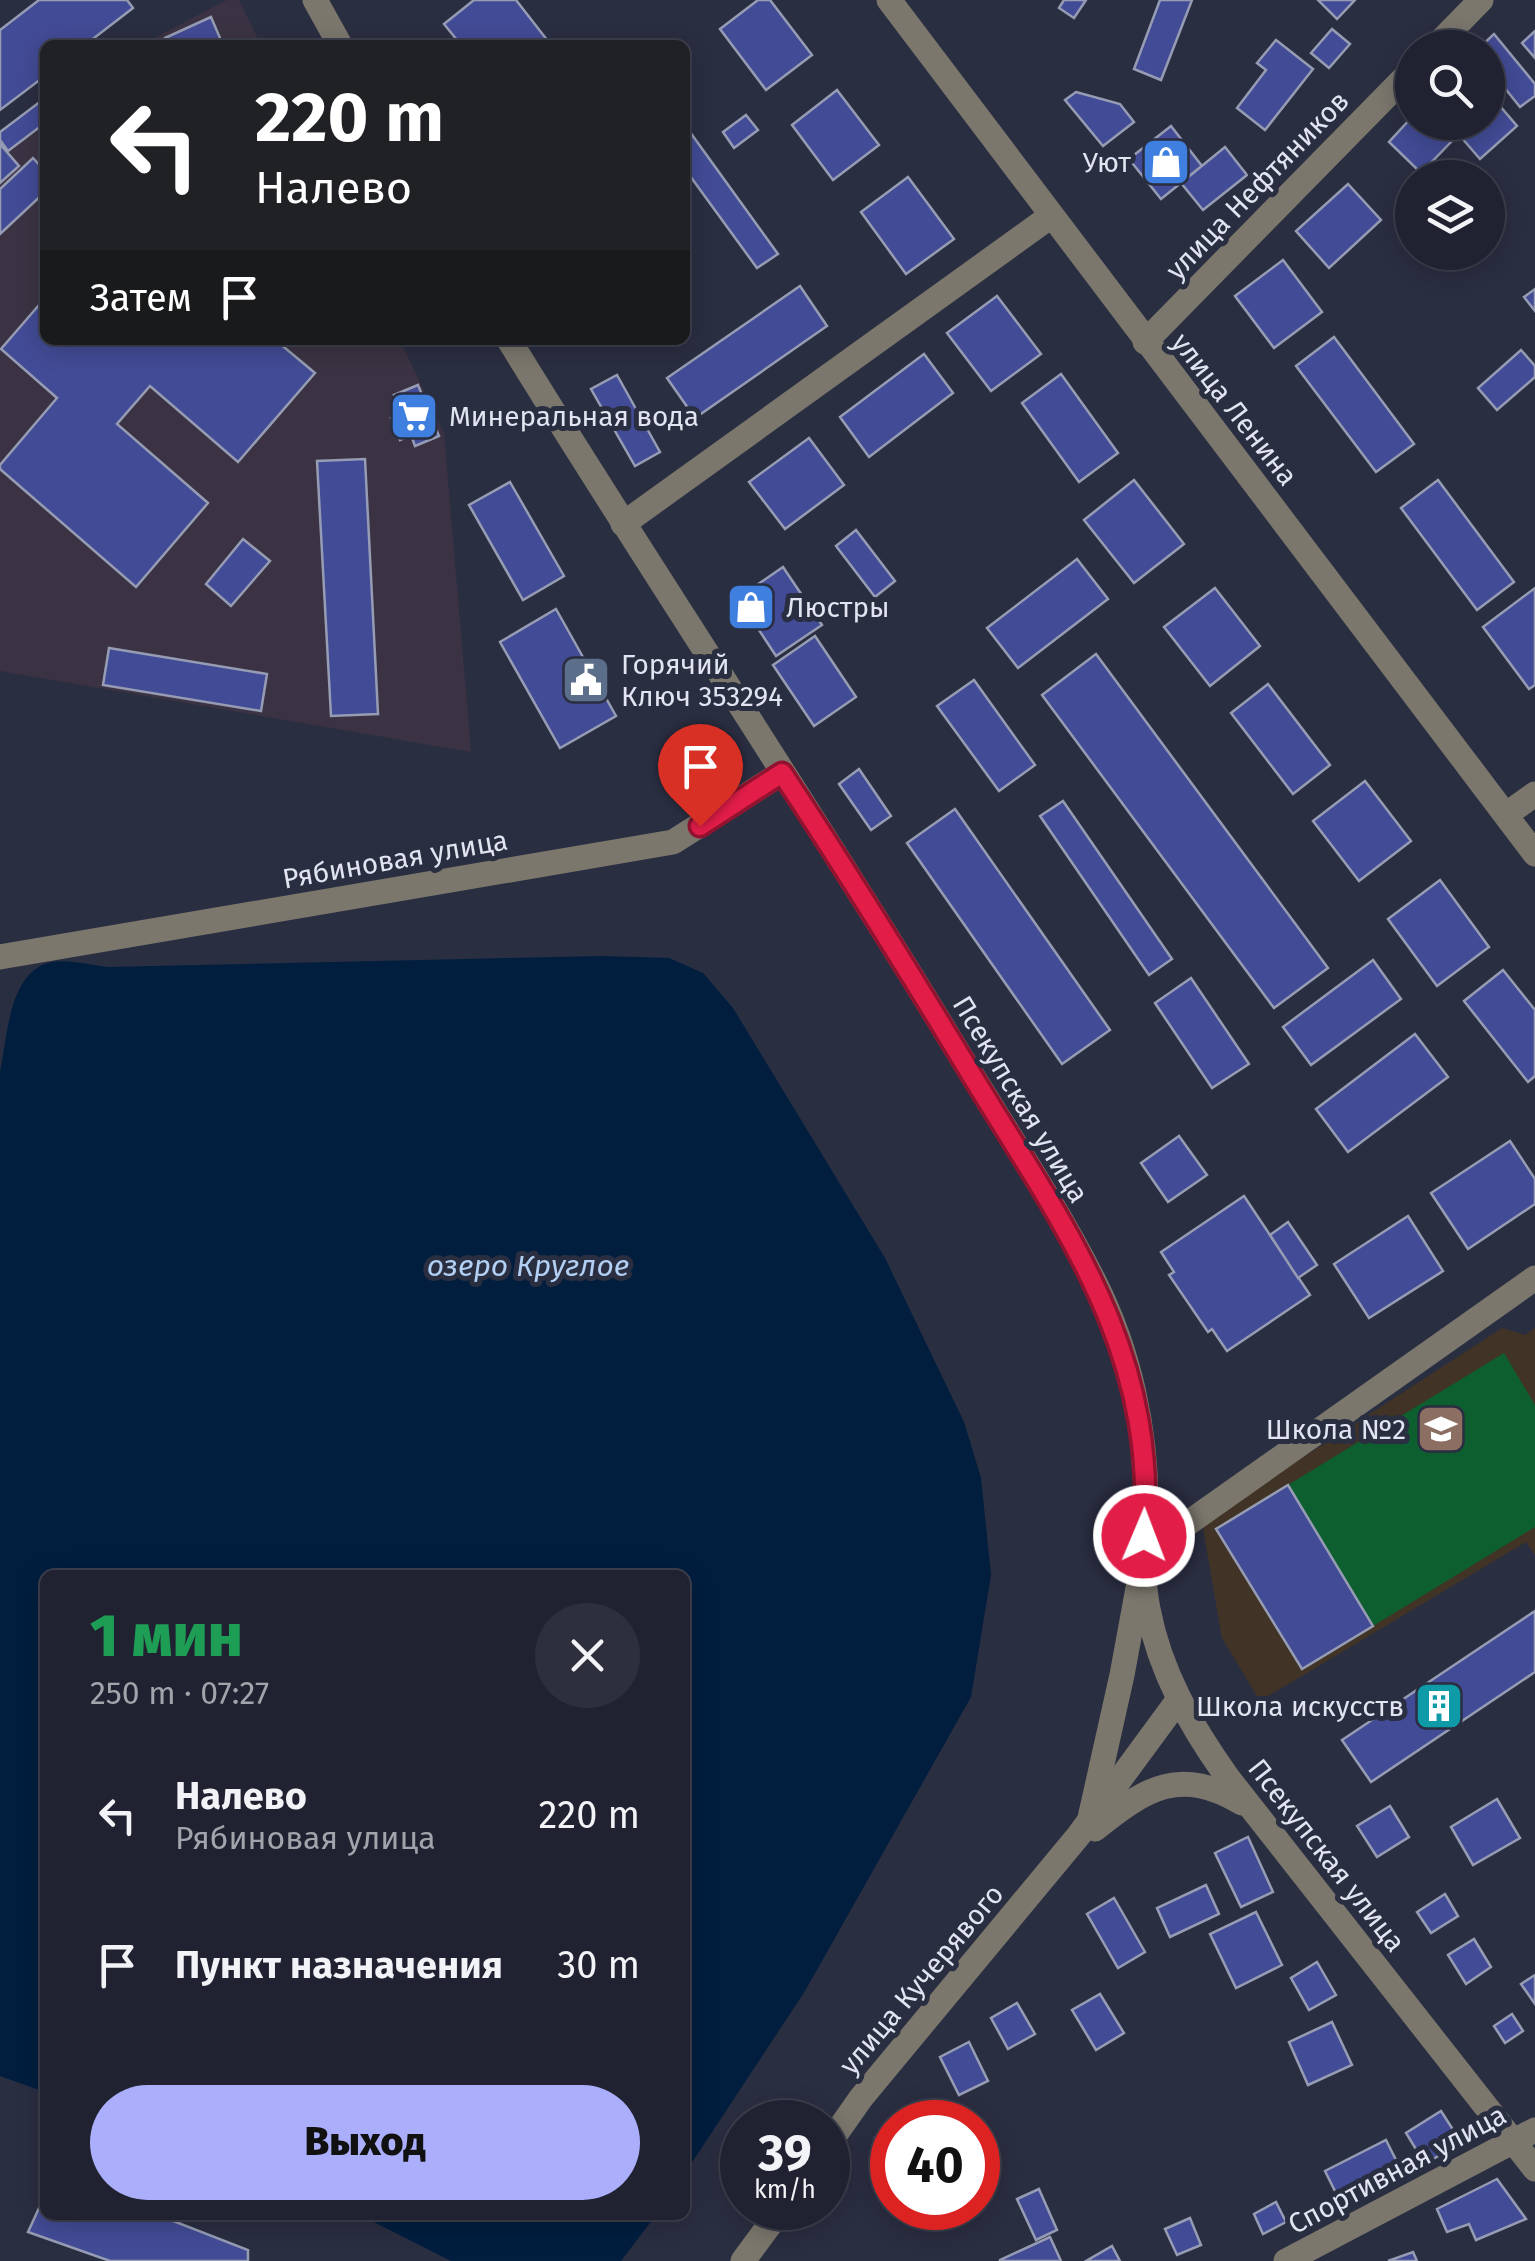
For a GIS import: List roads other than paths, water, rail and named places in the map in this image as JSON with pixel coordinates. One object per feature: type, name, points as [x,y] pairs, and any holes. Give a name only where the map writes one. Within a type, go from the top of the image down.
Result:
[{"type":"street","points":[[315,0],[337,40]]},
{"type":"street","name":"улица Ленина","points":[[889,0],[1535,854]]},
{"type":"street","points":[[1452,30],[1481,0]]},
{"type":"street","name":"улица Нефтяников","points":[[1145,342],[1395,87]]},
{"type":"street","points":[[623,524],[1051,216]]},
{"type":"street","name":"Псекупская улица","points":[[512,345],[782,773],[842,861],[1094,1281],[1125,1360],[1140,1426],[1146,1512],[1142,1561],[1152,1627],[1179,1699],[1212,1755],[1254,1810],[1526,2136],[1535,2169]]},
{"type":"street","name":"Рябиновая улица","points":[[0,956],[673,842],[782,773]]},
{"type":"street","points":[[1507,814],[1535,794]]},
{"type":"street","points":[[1142,1561],[1184,1526],[1535,1278]]},
{"type":"street","name":"улица Кучерявого","points":[[1090,1818],[1116,1708],[1142,1561]]},
{"type":"street","name":"улица Кучерявого","points":[[850,2114],[1064,1854],[1179,1699]]},
{"type":"street","name":"улица Кучерявого","points":[[1064,1854],[1124,1806],[1164,1786],[1203,1784],[1254,1810]]},
{"type":"street","name":"Спортивная улица","points":[[1286,2261],[1526,2136]]},
{"type":"street","points":[[743,2261],[766,2230]]},
{"type":"water","name":"озеро Круглое","points":[[602,956],[669,958],[703,973],[733,1008],[885,1258],[964,1422],[981,1478],[991,1575],[971,1697],[805,1991],[733,2100],[720,2100],[720,2120],[690,2165],[690,1570],[40,1570],[40,2090],[0,2076],[0,1072],[12,1007],[26,978],[52,962],[108,967]]},
{"type":"water","points":[[370,2220],[652,2220],[621,2261],[451,2261]]},
{"type":"place","name":"Уют","points":[[1166,162]]},
{"type":"place","name":"Минеральная вода","points":[[414,416]]},
{"type":"place","name":"Люстры","points":[[751,607]]},
{"type":"place","name":"Горячий Ключ 353294","points":[[586,680]]},
{"type":"place","name":"Школа №2","points":[[1441,1429]]},
{"type":"place","name":"Школа искусств","points":[[1439,1706]]}]
